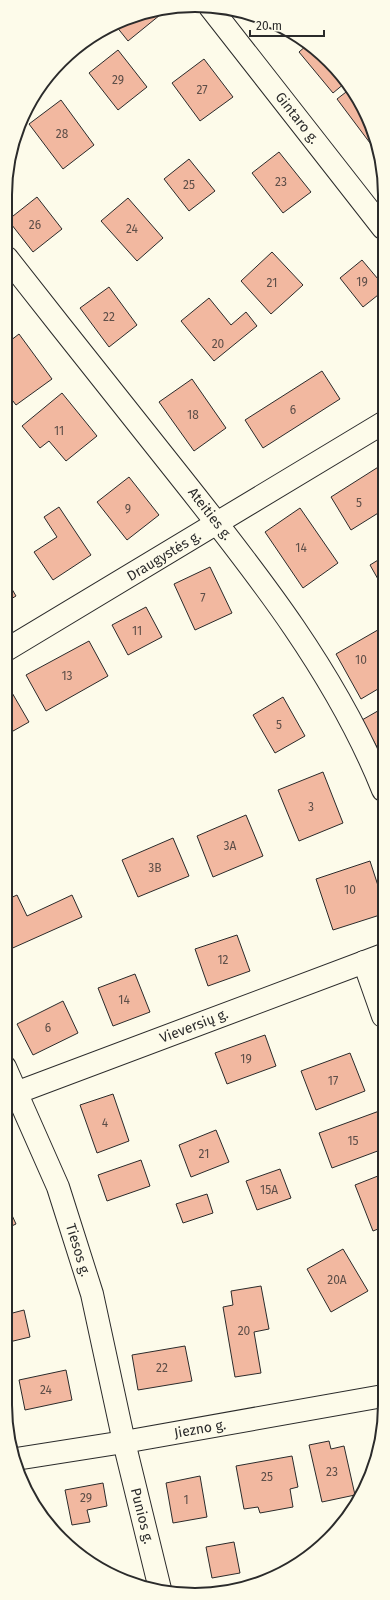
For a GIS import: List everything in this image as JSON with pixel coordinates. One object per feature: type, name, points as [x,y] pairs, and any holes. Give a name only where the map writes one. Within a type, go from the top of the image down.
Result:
[{"type":"street","name":"Gintaro g.","points":[[215,13],[378,222]]},
{"type":"street","name":"Ateities g.","points":[[12,266],[218,524],[280,606],[333,687],[378,777]]},
{"type":"street","name":"Draugystės g.","points":[[12,646],[218,524],[378,426]]},
{"type":"street","points":[[374,959],[378,984]]},
{"type":"street","name":"Vieversių g.","points":[[12,1095],[374,959]]},
{"type":"street","name":"Tiesos g.","points":[[12,1097],[58,1187],[92,1294],[124,1442]]},
{"type":"street","name":"Jiezno g.","points":[[20,1458],[124,1442],[378,1397]]},
{"type":"street","name":"Punios g.","points":[[124,1442],[159,1584]]},
{"type":"building","points":[[159,16],[128,41],[118,29],[148,18]]},
{"type":"building","points":[[304,48],[316,57],[333,74],[341,86],[333,93],[299,52]]},
{"type":"building","points":[[118,50],[147,87],[118,110],[89,73]]},
{"type":"building","points":[[204,59],[233,97],[200,121],[172,83]]},
{"type":"building","points":[[346,92],[347,93],[359,114],[371,144],[337,99]]},
{"type":"building","points":[[61,100],[94,145],[63,169],[29,124]]},
{"type":"building","points":[[279,152],[311,192],[283,213],[252,173]]},
{"type":"building","points":[[189,159],[215,191],[189,211],[164,179]]},
{"type":"building","points":[[37,197],[62,229],[33,252],[12,225],[12,217]]},
{"type":"building","points":[[128,198],[163,238],[137,261],[101,221]]},
{"type":"building","points":[[272,252],[303,285],[271,314],[241,281]]},
{"type":"building","points":[[362,260],[378,279],[378,295],[363,307],[340,278]]},
{"type":"building","points":[[109,287],[137,325],[109,347],[80,308]]},
{"type":"building","points":[[209,298],[231,325],[246,312],[257,326],[214,361],[181,321]]},
{"type":"building","points":[[19,334],[52,379],[16,405],[12,400],[12,339]]},
{"type":"building","points":[[322,371],[340,399],[263,448],[245,420]]},
{"type":"building","points":[[192,379],[226,428],[194,451],[159,402]]},
{"type":"building","points":[[62,393],[97,436],[66,461],[49,441],[40,448],[22,426]]},
{"type":"building","points":[[378,467],[378,513],[351,530],[331,497]]},
{"type":"building","points":[[129,477],[159,515],[127,540],[97,502]]},
{"type":"building","points":[[59,507],[91,555],[53,580],[34,552],[57,537],[44,517]]},
{"type":"building","points":[[300,508],[338,563],[303,588],[265,532]]},
{"type":"building","points":[[378,560],[378,579],[370,565]]},
{"type":"building","points":[[210,567],[232,613],[195,630],[174,584]]},
{"type":"building","points":[[12,589],[16,596],[12,598]]},
{"type":"building","points":[[146,607],[162,637],[128,655],[112,625]]},
{"type":"building","points":[[378,630],[378,689],[361,699],[336,654]]},
{"type":"building","points":[[89,641],[108,676],[46,711],[26,675]]},
{"type":"building","points":[[12,693],[29,722],[12,732]]},
{"type":"building","points":[[283,697],[305,736],[275,753],[253,715]]},
{"type":"building","points":[[378,711],[378,749],[362,720]]},
{"type":"building","points":[[323,772],[343,823],[299,841],[278,790]]},
{"type":"building","points":[[246,815],[263,856],[213,877],[197,836]]},
{"type":"building","points":[[173,838],[189,876],[138,897],[122,860]]},
{"type":"building","points":[[370,861],[378,886],[378,916],[333,930],[316,879]]},
{"type":"building","points":[[17,895],[27,916],[72,895],[82,917],[12,948],[12,897]]},
{"type":"building","points":[[237,935],[250,971],[208,986],[195,949]]},
{"type":"building","points":[[135,974],[150,1012],[113,1026],[98,988]]},
{"type":"building","points":[[63,1001],[78,1033],[33,1055],[17,1024]]},
{"type":"building","points":[[265,1035],[276,1066],[227,1084],[215,1053]]},
{"type":"building","points":[[350,1053],[365,1091],[316,1110],[301,1071]]},
{"type":"building","points":[[113,1094],[129,1141],[97,1153],[80,1105]]},
{"type":"building","points":[[378,1111],[378,1151],[332,1168],[319,1133]]},
{"type":"building","points":[[216,1130],[229,1162],[191,1177],[179,1145]]},
{"type":"building","points":[[141,1160],[150,1186],[107,1201],[98,1175]]},
{"type":"building","points":[[280,1169],[291,1198],[257,1210],[246,1181]]},
{"type":"building","points":[[378,1176],[378,1229],[373,1231],[355,1185]]},
{"type":"building","points":[[207,1194],[213,1213],[183,1223],[176,1204]]},
{"type":"building","points":[[12,1215],[16,1224],[12,1226]]},
{"type":"building","points":[[343,1249],[368,1291],[331,1312],[307,1269]]},
{"type":"building","points":[[261,1286],[269,1329],[254,1332],[261,1373],[235,1377],[223,1307],[233,1305],[231,1291]]},
{"type":"building","points":[[24,1310],[30,1337],[12,1341],[12,1313]]},
{"type":"building","points":[[185,1346],[192,1381],[138,1390],[132,1355]]},
{"type":"building","points":[[66,1370],[72,1400],[25,1410],[19,1380]]},
{"type":"building","points":[[329,1441],[331,1449],[344,1446],[355,1493],[353,1495],[322,1502],[309,1445]]},
{"type":"building","points":[[292,1456],[298,1487],[290,1489],[293,1507],[260,1513],[258,1507],[244,1509],[236,1466]]},
{"type":"building","points":[[200,1476],[207,1517],[173,1523],[166,1483]]},
{"type":"building","points":[[103,1483],[107,1506],[87,1510],[90,1522],[72,1525],[65,1490]]},
{"type":"building","points":[[234,1542],[240,1573],[212,1578],[206,1547]]}]
